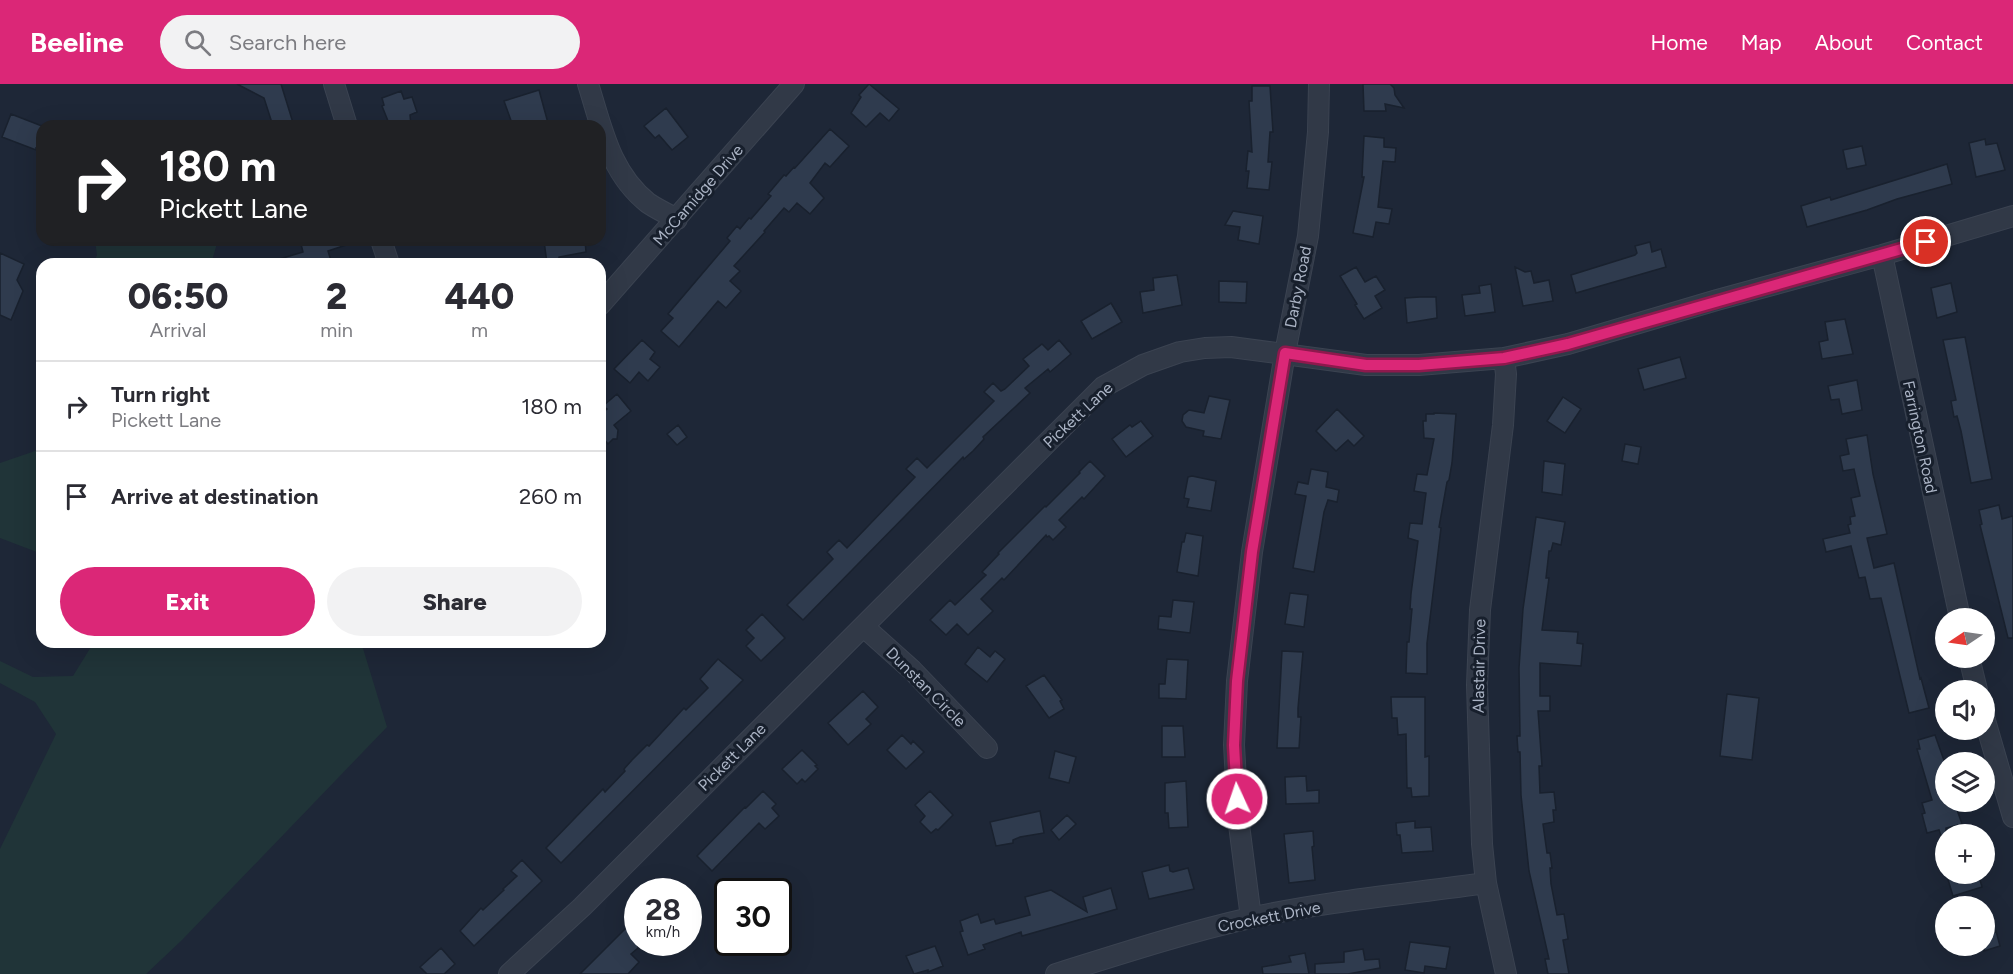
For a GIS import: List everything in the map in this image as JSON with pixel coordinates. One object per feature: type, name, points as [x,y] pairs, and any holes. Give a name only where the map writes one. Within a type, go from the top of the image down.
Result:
[{"type":"street","points":[[334,84],[344,120]]},
{"type":"street","points":[[588,84],[599,120]]},
{"type":"street","name":"McCamidge Drive","points":[[606,297],[794,84]]},
{"type":"street","name":"Darby Road","points":[[1251,918],[1238,817],[1234,745],[1237,681],[1252,552],[1285,353],[1308,236],[1318,132],[1319,84]]},
{"type":"street","points":[[606,142],[619,172],[649,203],[677,219]]},
{"type":"street","name":"Pickett Lane","points":[[509,974],[582,907],[1103,387],[1143,365],[1180,352],[1231,347],[1366,365],[1419,365],[1504,358],[1568,344],[2013,216]]},
{"type":"street","name":"Farrington Road","points":[[1882,255],[1958,608]]},
{"type":"street","name":"Alastair Drive","points":[[1504,358],[1506,374],[1503,425],[1480,621],[1477,685],[1482,844],[1486,883],[1506,974]]},
{"type":"street","name":"Dunstan Circle","points":[[864,627],[912,670],[987,748]]},
{"type":"street","points":[[1991,740],[2013,817]]},
{"type":"street","name":"Crockett Drive","points":[[1056,974],[1172,938],[1251,918],[1486,883]]},
{"type":"green space","points":[[96,246],[216,246],[213,258],[96,258]]},
{"type":"green space","points":[[35,451],[36,552],[0,538],[0,463]]},
{"type":"green space","points":[[90,648],[363,648],[387,727],[182,940],[146,974],[0,974],[0,849],[56,734],[35,702],[0,683],[0,661],[33,677],[73,676]]},
{"type":"building","points":[[237,84],[281,84],[292,120],[271,120],[264,98]]},
{"type":"building","points":[[869,84],[899,109],[889,121],[880,113],[866,127],[851,113],[861,97],[859,95]]},
{"type":"building","points":[[1363,84],[1390,84],[1404,108],[1385,104],[1386,111],[1364,111]]},
{"type":"building","points":[[1252,86],[1270,86],[1273,132],[1270,132],[1268,162],[1272,162],[1269,190],[1247,188],[1248,151],[1252,152],[1249,101],[1252,101]]},
{"type":"building","points":[[539,90],[547,120],[511,120],[504,101]]},
{"type":"building","points":[[401,91],[404,99],[412,97],[417,112],[410,115],[410,120],[388,120],[382,106],[384,105],[382,98]]},
{"type":"building","points":[[666,108],[688,137],[672,150],[659,135],[655,138],[644,126]]},
{"type":"building","points":[[11,114],[36,124],[36,150],[2,137]]},
{"type":"building","points":[[830,129],[849,146],[830,167],[825,163],[810,183],[824,198],[810,214],[797,203],[789,212],[784,208],[734,266],[740,271],[730,281],[741,291],[726,308],[718,301],[679,347],[661,331],[673,318],[668,314],[730,241],[727,238],[737,226],[740,229],[749,218],[751,219],[771,196],[768,194],[784,175],[786,176],[795,168]]},
{"type":"building","points":[[1364,136],[1384,138],[1384,147],[1396,148],[1395,162],[1383,161],[1378,207],[1392,209],[1389,224],[1376,222],[1373,237],[1353,233],[1364,177],[1362,177]]},
{"type":"building","points":[[1985,139],[1986,145],[1997,143],[2005,170],[1976,177],[1969,143]]},
{"type":"building","points":[[1862,146],[1866,165],[1847,169],[1843,150]]},
{"type":"building","points":[[1947,164],[1952,184],[1807,227],[1801,206],[1830,197],[1831,200]]},
{"type":"building","points":[[1233,211],[1263,216],[1259,244],[1238,240],[1240,227],[1225,225]]},
{"type":"building","points":[[1650,242],[1652,252],[1661,249],[1666,267],[1576,293],[1571,275],[1635,255],[1637,253],[1635,246]]},
{"type":"building","points":[[302,246],[343,246],[328,251],[330,258],[283,258],[303,252]]},
{"type":"building","points":[[545,246],[586,246],[586,252],[559,258],[546,258]]},
{"type":"building","points":[[0,253],[24,264],[17,280],[23,291],[11,320],[0,315]]},
{"type":"building","points":[[1356,267],[1365,282],[1376,276],[1385,290],[1375,296],[1382,308],[1364,319],[1340,276]]},
{"type":"building","points":[[1515,267],[1525,272],[1531,271],[1534,283],[1549,280],[1553,301],[1523,306]]},
{"type":"building","points":[[1177,275],[1182,305],[1143,313],[1140,292],[1154,290],[1153,278]]},
{"type":"building","points":[[1219,281],[1247,282],[1246,303],[1219,302]]},
{"type":"building","points":[[1951,283],[1957,312],[1937,318],[1931,288]]},
{"type":"building","points":[[1491,284],[1495,312],[1465,316],[1462,295],[1480,293],[1479,286]]},
{"type":"building","points":[[1436,297],[1437,318],[1407,323],[1405,298]]},
{"type":"building","points":[[1111,303],[1122,322],[1092,339],[1081,321]]},
{"type":"building","points":[[1845,319],[1853,354],[1822,359],[1819,342],[1828,340],[1825,322]]},
{"type":"building","points":[[1965,337],[1992,479],[1971,483],[1961,431],[1957,416],[1954,417],[1951,401],[1956,400],[1943,340]]},
{"type":"building","points":[[642,340],[655,352],[650,359],[660,367],[648,381],[639,372],[630,383],[614,369]]},
{"type":"building","points":[[1059,340],[1071,354],[1050,372],[1048,369],[1025,388],[1030,393],[983,437],[984,439],[973,451],[964,459],[963,457],[803,620],[787,605],[833,559],[827,552],[839,540],[847,548],[915,477],[906,469],[917,458],[927,468],[994,401],[984,392],[993,383],[1001,391],[1005,389],[1029,366],[1023,359],[1042,344],[1048,350]]},
{"type":"building","points":[[1680,357],[1686,378],[1644,390],[1638,369]]},
{"type":"building","points":[[1857,380],[1862,410],[1842,414],[1839,399],[1831,400],[1828,386]]},
{"type":"building","points":[[617,394],[631,411],[614,425],[618,430],[617,439],[613,439],[608,444],[606,442],[606,403]]},
{"type":"building","points":[[1209,396],[1230,400],[1221,439],[1203,436],[1204,431],[1186,427],[1182,421],[1183,415],[1189,410],[1204,413]]},
{"type":"building","points":[[1563,397],[1581,409],[1565,433],[1547,421]]},
{"type":"building","points":[[1337,409],[1364,436],[1354,446],[1348,440],[1336,451],[1316,431]]},
{"type":"building","points":[[1426,414],[1456,414],[1452,463],[1439,527],[1441,528],[1427,643],[1427,674],[1406,673],[1407,642],[1409,642],[1412,609],[1410,609],[1411,594],[1418,541],[1408,538],[1410,523],[1422,524],[1426,493],[1414,491],[1417,474],[1427,475],[1434,439],[1424,438],[1423,421],[1426,421]]},
{"type":"building","points":[[1141,421],[1153,436],[1126,457],[1112,439],[1130,425],[1132,427]]},
{"type":"building","points":[[678,425],[687,437],[677,445],[667,434]]},
{"type":"building","points":[[1867,435],[1873,474],[1887,534],[1867,538],[1874,568],[1894,563],[1920,679],[1929,708],[1909,713],[1881,598],[1870,599],[1865,577],[1859,578],[1851,546],[1826,552],[1823,539],[1850,533],[1848,525],[1851,524],[1850,517],[1855,516],[1851,498],[1860,496],[1854,469],[1843,471],[1840,456],[1849,454],[1846,439]]},
{"type":"building","points":[[1625,444],[1641,447],[1638,464],[1622,461]]},
{"type":"building","points":[[1090,461],[1105,476],[1084,499],[1082,497],[1059,520],[1066,527],[1053,540],[1046,535],[1004,580],[1002,578],[981,599],[993,611],[968,635],[957,624],[946,635],[930,620],[950,600],[955,605],[986,575],[982,572],[998,553]]},
{"type":"building","points":[[1544,461],[1565,464],[1562,495],[1542,492]]},
{"type":"building","points":[[1311,469],[1328,472],[1326,487],[1339,490],[1337,502],[1328,500],[1324,512],[1314,572],[1293,568],[1306,496],[1295,494],[1298,482],[1308,484]]},
{"type":"building","points":[[1188,477],[1216,481],[1211,511],[1187,507],[1189,499],[1184,498]]},
{"type":"building","points":[[1999,505],[2002,519],[2013,516],[2013,638],[2008,638],[1980,525],[1982,524],[1979,510]]},
{"type":"building","points":[[1536,517],[1565,522],[1561,545],[1553,543],[1549,551],[1546,578],[1549,578],[1542,630],[1578,632],[1577,643],[1583,644],[1581,666],[1540,663],[1540,696],[1550,696],[1550,711],[1538,711],[1542,766],[1539,766],[1540,793],[1554,792],[1556,810],[1553,810],[1554,822],[1543,824],[1547,853],[1550,853],[1551,884],[1557,915],[1564,914],[1568,939],[1563,940],[1569,974],[1548,974],[1545,959],[1549,959],[1529,871],[1521,795],[1520,752],[1518,752],[1517,736],[1520,736],[1519,668],[1523,609]]},
{"type":"building","points":[[1186,533],[1203,536],[1198,576],[1177,572],[1182,542],[1184,542]]},
{"type":"building","points":[[1290,593],[1308,595],[1304,627],[1285,624]]},
{"type":"building","points":[[1173,600],[1194,602],[1190,633],[1158,629],[1159,616],[1171,617]]},
{"type":"building","points":[[762,614],[785,638],[761,661],[746,646],[754,638],[746,630]]},
{"type":"building","points":[[978,647],[990,657],[995,651],[1005,659],[987,682],[965,664]]},
{"type":"building","points":[[1282,651],[1303,652],[1298,708],[1298,717],[1301,717],[1299,748],[1277,748]]},
{"type":"building","points":[[718,659],[743,680],[561,863],[546,848],[603,789],[605,792],[632,760],[647,745],[649,746],[684,708],[686,710],[708,688],[700,679]]},
{"type":"building","points":[[1167,659],[1188,660],[1186,699],[1159,698],[1159,684],[1165,684]]},
{"type":"building","points":[[1044,675],[1062,700],[1060,701],[1064,709],[1049,718],[1026,686]]},
{"type":"building","points":[[863,691],[878,707],[866,719],[871,724],[848,745],[828,723]]},
{"type":"building","points":[[1727,694],[1759,698],[1752,760],[1720,756]]},
{"type":"building","points":[[1391,697],[1425,697],[1425,757],[1429,756],[1429,796],[1412,797],[1411,788],[1407,788],[1406,734],[1398,735],[1397,718],[1392,718]]},
{"type":"building","points":[[1162,726],[1183,726],[1185,757],[1162,757]]},
{"type":"building","points":[[902,735],[911,744],[913,741],[924,752],[906,769],[887,750]]},
{"type":"building","points":[[1935,735],[1941,752],[1935,752],[1935,812],[1958,812],[1962,824],[1935,824],[1935,831],[1927,833],[1922,814],[1925,813],[1922,803],[1932,800],[1917,749],[1920,749],[1918,740]]},
{"type":"building","points":[[802,750],[817,765],[815,766],[818,769],[805,782],[802,779],[797,784],[782,769]]},
{"type":"building","points":[[1055,751],[1076,757],[1069,783],[1049,778]]},
{"type":"building","points":[[1306,776],[1307,791],[1319,790],[1319,803],[1286,804],[1285,777]]},
{"type":"building","points":[[1186,781],[1188,827],[1169,828],[1168,813],[1165,813],[1165,783]]},
{"type":"building","points":[[763,791],[776,804],[772,808],[779,816],[765,829],[759,823],[712,871],[697,856]]},
{"type":"building","points":[[930,791],[953,815],[938,830],[931,833],[920,822],[925,816],[915,805]]},
{"type":"building","points":[[1040,811],[1044,833],[1020,837],[1013,840],[1013,843],[996,846],[990,822]]},
{"type":"building","points":[[1067,815],[1076,824],[1059,840],[1051,830]]},
{"type":"building","points":[[1415,821],[1415,828],[1431,827],[1433,851],[1402,853],[1396,823]]},
{"type":"building","points":[[1313,831],[1315,880],[1289,883],[1284,834]]},
{"type":"building","points":[[522,860],[542,881],[474,946],[460,931],[481,908],[483,910],[517,876],[511,871]]},
{"type":"building","points":[[1169,865],[1170,871],[1173,872],[1188,868],[1194,889],[1149,899],[1142,872]]},
{"type":"building","points":[[1949,884],[1981,884],[1982,887],[1953,896]]},
{"type":"building","points":[[1111,888],[1117,909],[1022,936],[1021,932],[983,945],[985,949],[968,955],[960,932],[963,931],[960,921],[978,914],[981,923],[994,919],[996,924],[1030,915],[1025,897],[1051,890],[1087,912],[1083,897]]},
{"type":"building","points":[[624,930],[624,956],[633,956],[639,962],[628,974],[580,974]]},
{"type":"building","points":[[1995,931],[2000,946],[1995,948]]},
{"type":"building","points":[[1410,942],[1450,947],[1446,969],[1425,966],[1424,973],[1405,970]]},
{"type":"building","points":[[935,946],[943,966],[914,974],[906,956]]},
{"type":"building","points":[[441,948],[455,964],[444,974],[427,974],[420,967]]},
{"type":"building","points":[[1363,949],[1365,960],[1379,959],[1380,968],[1348,974],[1315,974],[1315,964],[1344,962],[1344,952]]},
{"type":"building","points":[[1305,953],[1309,974],[1263,974],[1262,967],[1291,962],[1289,956]]},
{"type":"route","points":[[1237,799],[1234,745],[1237,681],[1252,552],[1285,353],[1366,365],[1419,365],[1504,358],[1568,344],[1926,242]]}]
